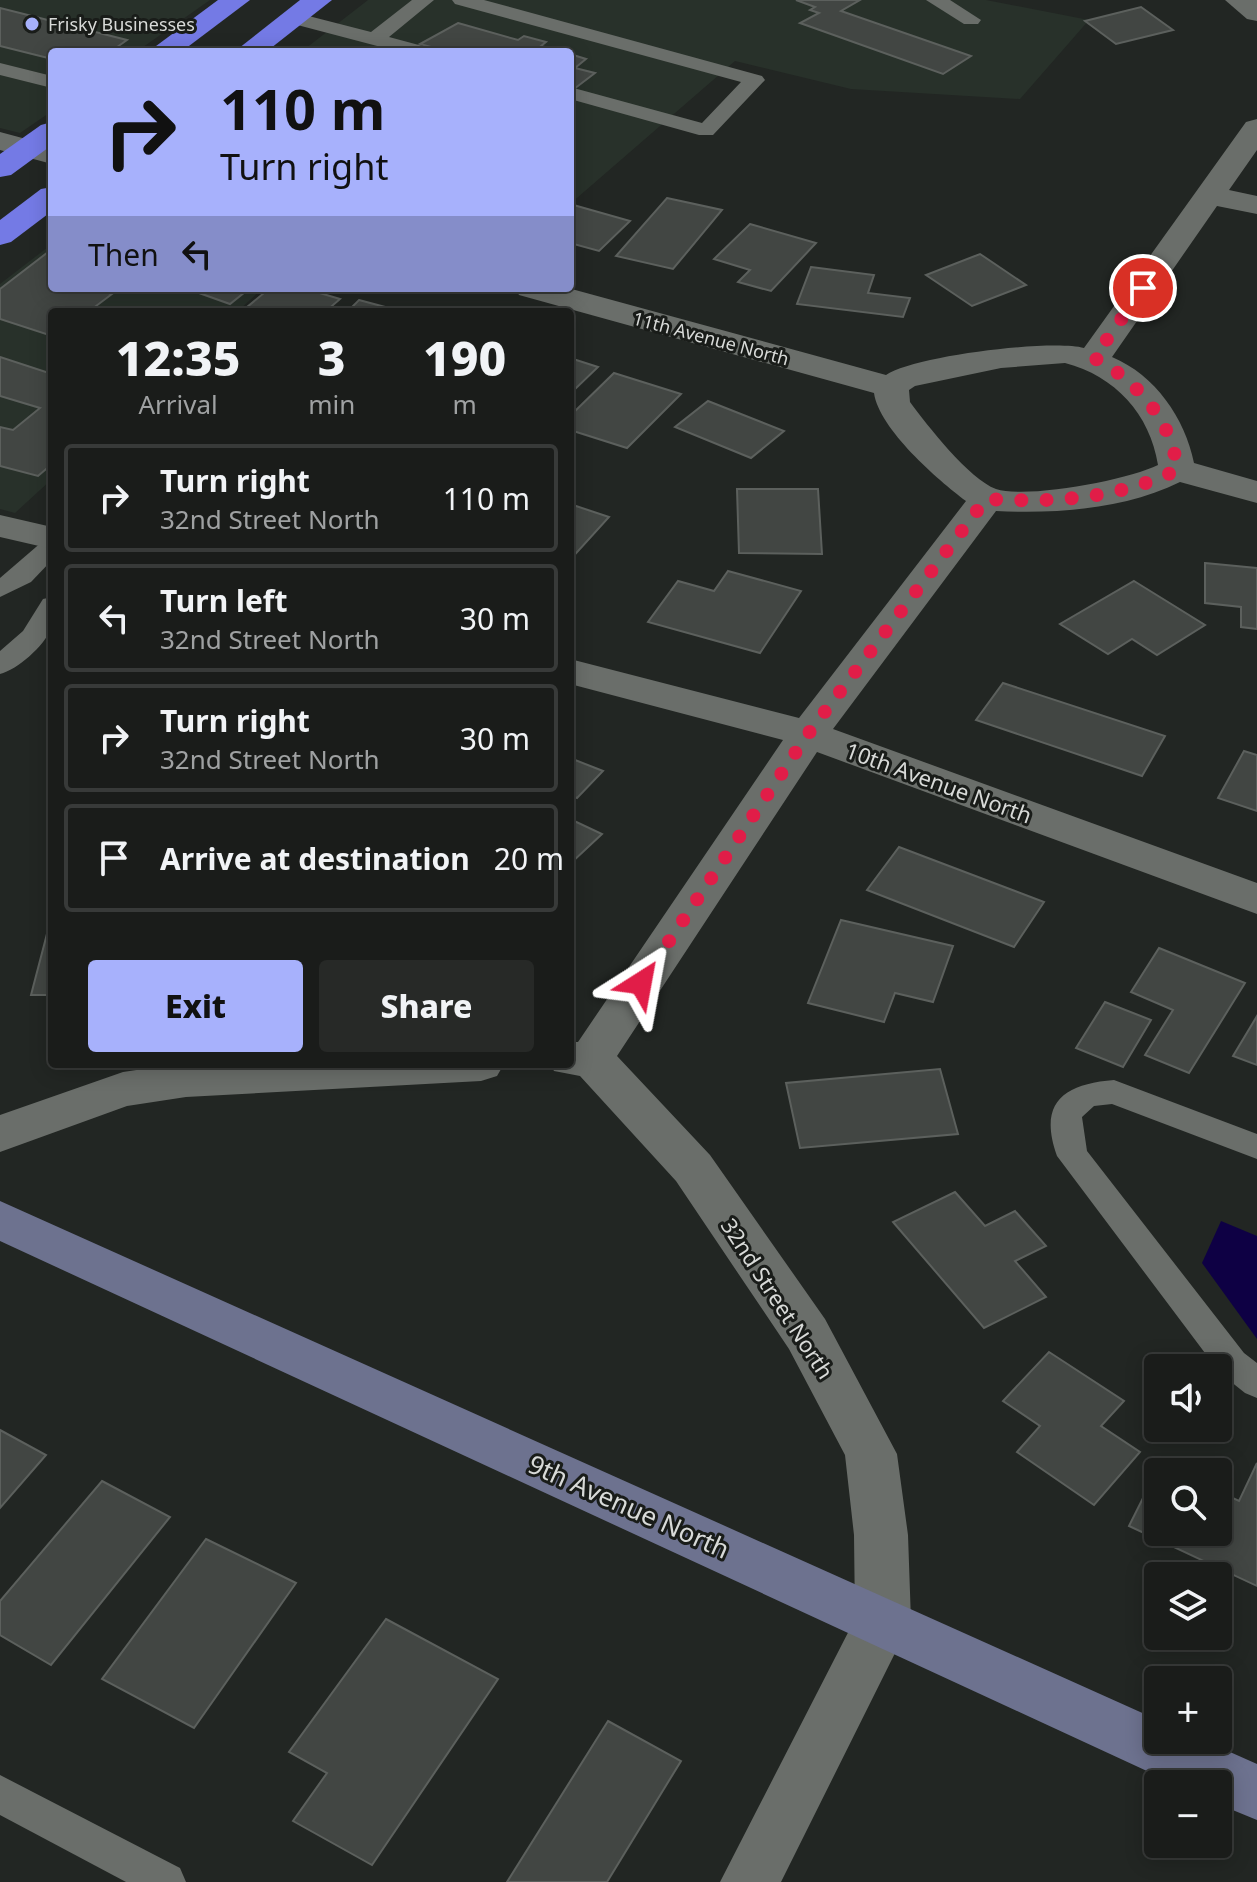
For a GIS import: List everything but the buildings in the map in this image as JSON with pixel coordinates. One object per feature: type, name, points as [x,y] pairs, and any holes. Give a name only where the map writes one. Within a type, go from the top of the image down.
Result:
[{"type":"highway","points":[[168,48],[236,0]]},
{"type":"highway","points":[[253,48],[318,0]]},
{"type":"highway","points":[[0,168],[48,134]]},
{"type":"highway","points":[[0,235],[48,199]]},
{"type":"street","points":[[1239,0],[1257,13]]},
{"type":"street","points":[[1094,358],[1257,128]]},
{"type":"street","points":[[1209,195],[1257,205]]},
{"type":"street","name":"11th Avenue North","points":[[546,292],[891,387]]},
{"type":"street","points":[[1177,470],[1176,449],[1151,404],[1120,372],[1094,358],[1065,353],[1001,358],[916,375],[891,387],[893,402],[921,439],[947,469],[986,499],[1022,501],[1092,496],[1148,484],[1177,470],[1257,492]]},
{"type":"street","name":"32nd Street North","points":[[750,1882],[883,1621],[881,1535],[871,1454],[807,1334],[693,1168],[580,1059],[808,734],[986,499]]},
{"type":"street","points":[[0,526],[48,537]]},
{"type":"street","name":"10th Avenue North","points":[[574,672],[808,734],[1257,899]]},
{"type":"street","points":[[0,1134],[123,1089],[186,1080],[407,1068]]},
{"type":"street","name":"9th Avenue North","points":[[0,1220],[1257,1793]]},
{"type":"lane","points":[[375,39],[424,0]]},
{"type":"lane","points":[[462,0],[755,80],[706,131],[574,94]]},
{"type":"lane","points":[[936,0],[971,20]]},
{"type":"lane","points":[[293,18],[408,48]]},
{"type":"lane","points":[[0,69],[48,81]]},
{"type":"lane","points":[[0,589],[22,576],[48,550]]},
{"type":"lane","points":[[0,666],[33,636],[48,612]]},
{"type":"lane","points":[[1257,1147],[1114,1092],[1093,1092],[1075,1100],[1065,1116],[1064,1134],[1073,1156],[1232,1363],[1257,1383]]},
{"type":"lane","points":[[0,1794],[166,1882]]},
{"type":"shaded area","points":[[0,0],[210,0],[142,48],[48,48],[48,114],[20,133],[0,128]]},
{"type":"shaded area","points":[[368,0],[986,0],[1089,20],[1020,99],[851,89],[735,61],[574,201],[574,48],[306,48]]},
{"type":"shaded area","points":[[48,247],[48,292],[259,292],[241,308],[48,308],[48,483],[15,513],[0,509],[0,284]]},
{"type":"shaded area","points":[[1221,1221],[1257,1236],[1257,1339],[1202,1263]]},
{"type":"place","name":"Frisky Businesses","points":[[32,24]]},
{"type":"route","points":[[641,983],[808,734],[986,499],[1022,501],[1092,496],[1148,484],[1177,470],[1176,449],[1151,404],[1120,372],[1094,358],[1143,288]]}]
